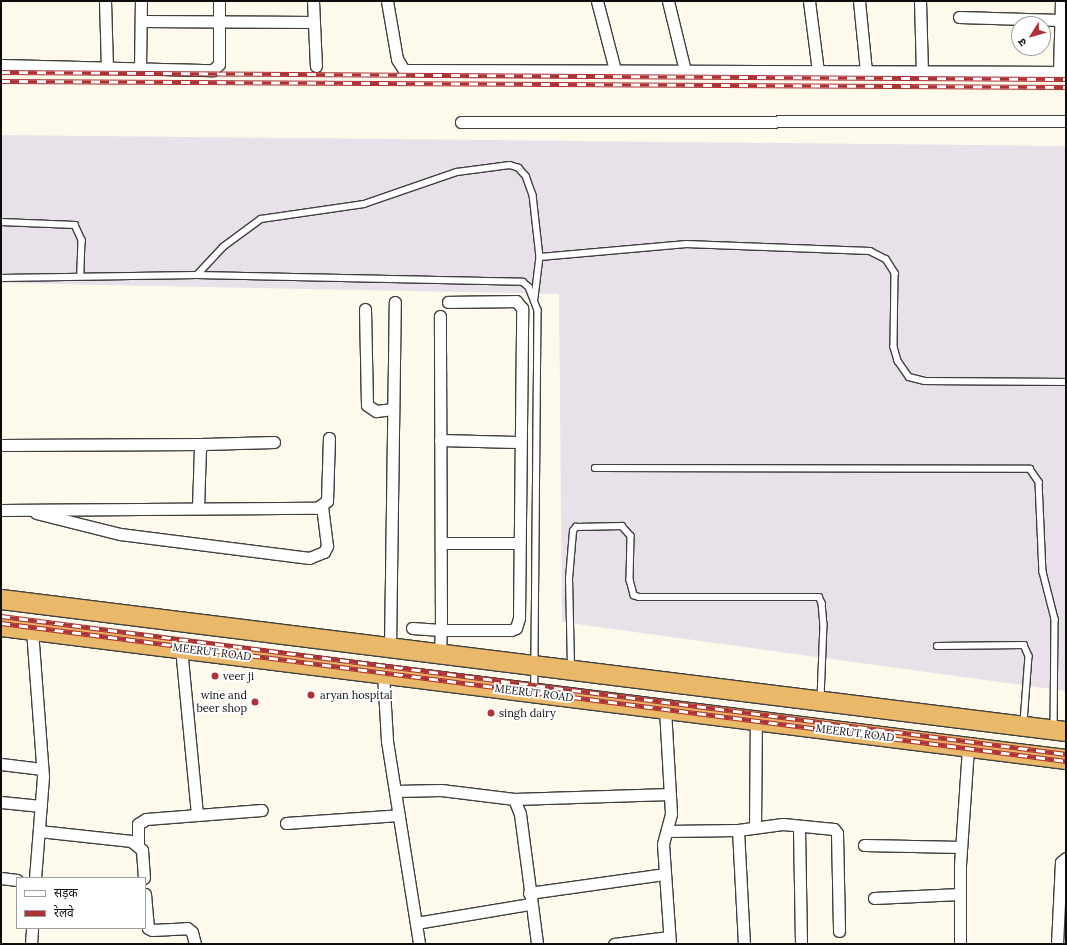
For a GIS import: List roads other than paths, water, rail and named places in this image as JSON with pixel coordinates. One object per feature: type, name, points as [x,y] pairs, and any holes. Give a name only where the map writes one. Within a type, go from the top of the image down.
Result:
[{"type":"highway","points":[[1,599],[390,648],[537,663],[1060,730]]},
{"type":"highway","name":"MEERUT ROAD","points":[[1,626],[968,748],[1066,759]]},
{"type":"street","points":[[105,1],[107,68]]},
{"type":"street","points":[[140,69],[141,1]]},
{"type":"street","points":[[1,65],[140,69],[217,68],[219,1]]},
{"type":"street","points":[[313,1],[316,66]]},
{"type":"street","points":[[387,1],[397,59],[404,70],[818,70],[922,73],[1062,72],[1060,20],[1061,1]]},
{"type":"street","points":[[597,1],[615,70]]},
{"type":"street","points":[[668,1],[685,70]]},
{"type":"street","points":[[809,1],[818,70]]},
{"type":"street","points":[[859,1],[866,71]]},
{"type":"street","points":[[920,1],[922,73]]},
{"type":"street","points":[[959,17],[1060,20]]},
{"type":"street","points":[[141,22],[219,19],[314,22]]},
{"type":"street","points":[[460,122],[1066,121]]},
{"type":"street","points":[[412,628],[503,631],[516,628],[520,304],[511,301],[448,302]]},
{"type":"street","points":[[390,648],[395,302]]},
{"type":"street","points":[[365,309],[367,405],[376,410],[393,410]]},
{"type":"street","points":[[440,316],[440,653]]},
{"type":"street","points":[[1,510],[322,506],[327,501],[329,438]]},
{"type":"street","points":[[440,440],[519,442]]},
{"type":"street","points":[[1,445],[204,444],[274,442]]},
{"type":"street","points":[[198,508],[199,454],[204,444]]},
{"type":"street","points":[[25,510],[79,527],[120,534],[309,558],[324,552],[327,546],[322,506]]},
{"type":"street","points":[[441,543],[518,543]]},
{"type":"street","points":[[32,630],[42,769],[41,806],[35,877]]},
{"type":"street","points":[[181,648],[197,814]]},
{"type":"street","points":[[383,673],[388,741],[419,944]]},
{"type":"street","points":[[614,944],[669,941],[663,844],[668,831],[670,794],[665,709]]},
{"type":"street","points":[[755,827],[756,721]]},
{"type":"street","points":[[960,944],[961,847],[968,748]]},
{"type":"street","points":[[1,764],[42,769]]},
{"type":"street","points":[[395,791],[441,790],[514,800],[670,794]]},
{"type":"street","points":[[514,800],[520,814],[530,904],[537,944]]},
{"type":"street","points":[[1,802],[41,806]]},
{"type":"street","points":[[144,877],[142,850],[138,844],[140,821],[197,814],[262,810]]},
{"type":"street","points":[[286,823],[399,815]]},
{"type":"street","points":[[668,831],[738,830],[783,824],[799,828],[829,828],[837,833],[839,931]]},
{"type":"street","points":[[799,828],[801,944]]},
{"type":"street","points":[[738,830],[744,944]]},
{"type":"street","points":[[39,831],[138,844]]},
{"type":"street","points":[[864,846],[961,847]]},
{"type":"street","points":[[1060,939],[1061,862],[1066,858]]},
{"type":"street","points":[[529,893],[664,874]]},
{"type":"street","points":[[1,878],[16,880]]},
{"type":"street","points":[[874,898],[960,894]]},
{"type":"street","points":[[416,923],[530,904]]},
{"type":"street","points":[[146,905],[148,928],[152,930],[187,928],[192,932],[194,944]]},
{"type":"street","points":[[30,944],[32,929]]},
{"type":"lane","points":[[197,275],[223,247],[261,219],[364,204],[457,172],[501,165],[519,168],[526,176],[533,195],[540,257],[535,299],[538,348],[537,663],[535,693]]},
{"type":"lane","points":[[1,222],[75,225],[82,240],[81,276]]},
{"type":"lane","points":[[540,257],[686,244],[870,251],[886,259],[895,273],[894,347],[898,361],[909,377],[925,381],[1066,382]]},
{"type":"lane","points":[[1,278],[197,275],[515,279],[529,287],[535,299]]},
{"type":"lane","points":[[595,468],[1030,469],[1040,482],[1043,572],[1055,619],[1060,730]]},
{"type":"lane","points":[[571,668],[569,579],[573,531],[576,527],[622,526],[631,536],[630,580],[634,595],[639,597],[819,597],[822,603],[824,624],[821,700]]},
{"type":"lane","points":[[937,646],[1024,645],[1029,656],[1024,726]]},
{"type":"railway","points":[[1,72],[1066,79]]},
{"type":"railway","points":[[1,81],[1066,87]]},
{"type":"railway","points":[[1,616],[1066,754]]},
{"type":"railway","points":[[1,623],[1066,761]]},
{"type":"place","name":"veer ji","points":[[215,676]]},
{"type":"place","name":"aryan hospital","points":[[311,695]]},
{"type":"place","name":"wine and beer shop","points":[[255,702]]},
{"type":"place","name":"singh dairy","points":[[491,713]]}]
